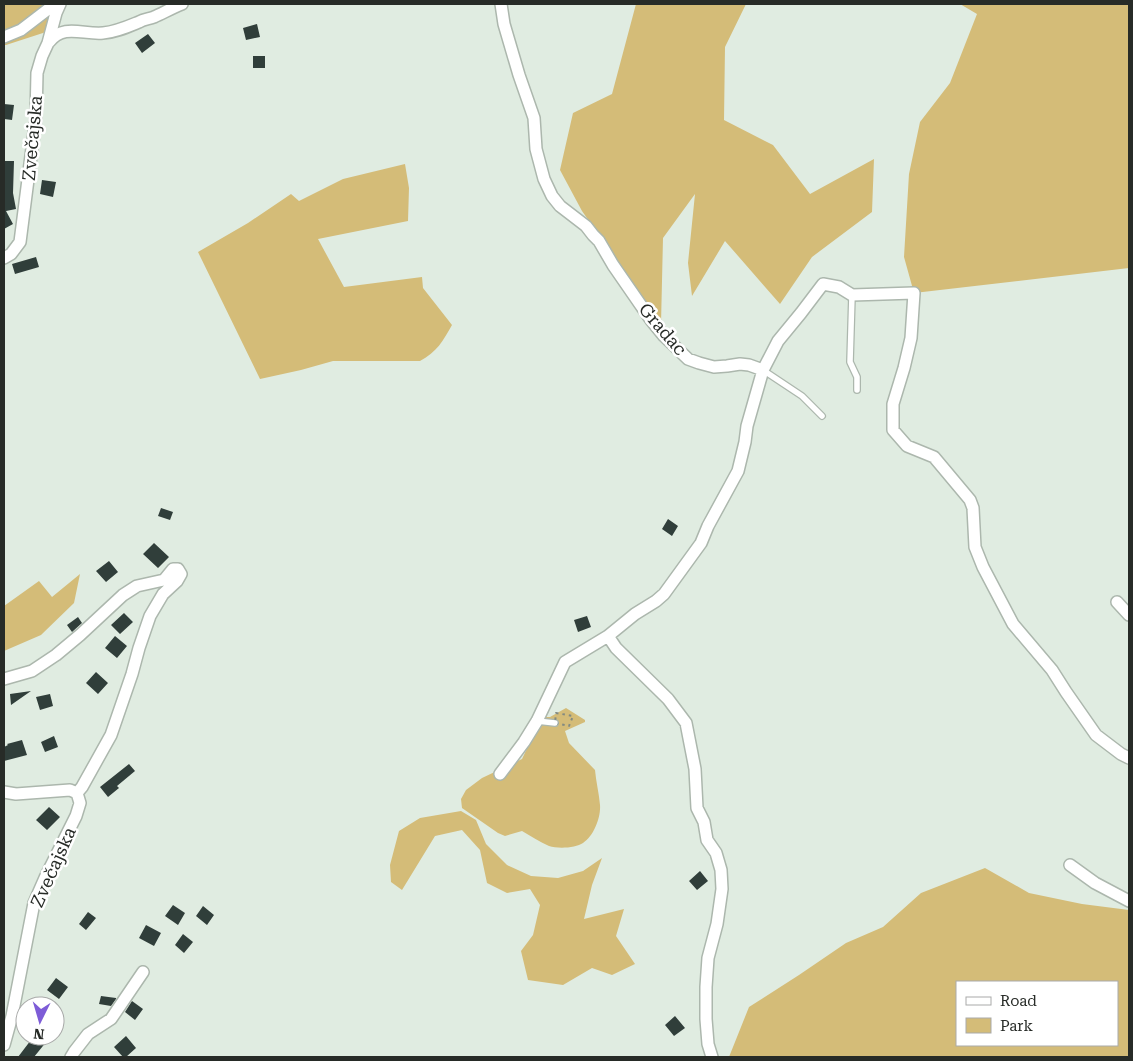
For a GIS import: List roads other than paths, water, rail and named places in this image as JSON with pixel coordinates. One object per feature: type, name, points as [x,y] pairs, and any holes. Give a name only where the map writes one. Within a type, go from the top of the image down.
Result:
[{"type":"street","points":[[48,43],[53,36],[61,32],[82,31],[95,34],[115,32],[182,4]]},
{"type":"street","name":"Gradac","points":[[501,4],[504,24],[534,118],[536,148],[544,178],[552,196],[560,206],[586,226],[599,241],[613,266],[651,320],[664,336],[688,359],[714,367],[740,364],[763,370]]},
{"type":"street","points":[[4,37],[21,30],[51,7],[58,8]]},
{"type":"street","name":"Zvečajska","points":[[4,258],[12,254],[20,242],[36,117],[37,73],[58,8]]},
{"type":"street","points":[[500,774],[537,721],[565,662],[608,636],[664,594],[701,543],[708,526],[738,472],[745,442],[746,426],[763,370],[778,341],[823,284],[839,287],[852,294],[914,293],[911,338],[893,404],[893,430],[907,446],[934,457],[970,500],[973,508],[975,547],[983,568],[1014,624],[1052,670],[1096,734],[1129,758]]},
{"type":"street","points":[[4,679],[32,671],[56,655],[80,635],[123,595],[137,586],[164,580],[173,569],[178,569],[181,574],[177,581],[163,594],[150,616],[110,735],[78,793],[70,790],[16,794],[4,792]]},
{"type":"street","points":[[1117,602],[1129,615]]},
{"type":"street","points":[[608,636],[616,648],[668,699],[686,723],[695,769],[697,808],[721,870],[722,889],[717,924],[708,958],[706,987],[708,1044],[712,1057]]},
{"type":"street","name":"Zvečajska","points":[[4,1045],[12,1016],[34,903],[76,816],[80,802],[78,793]]},
{"type":"street","points":[[1070,865],[1129,901]]},
{"type":"street","points":[[71,1057],[88,1034],[111,1019],[143,972]]},
{"type":"lane","points":[[852,294],[850,362],[857,377],[857,390]]},
{"type":"lane","points":[[763,370],[802,396],[822,416]]},
{"type":"lane","points":[[537,721],[556,723]]}]
